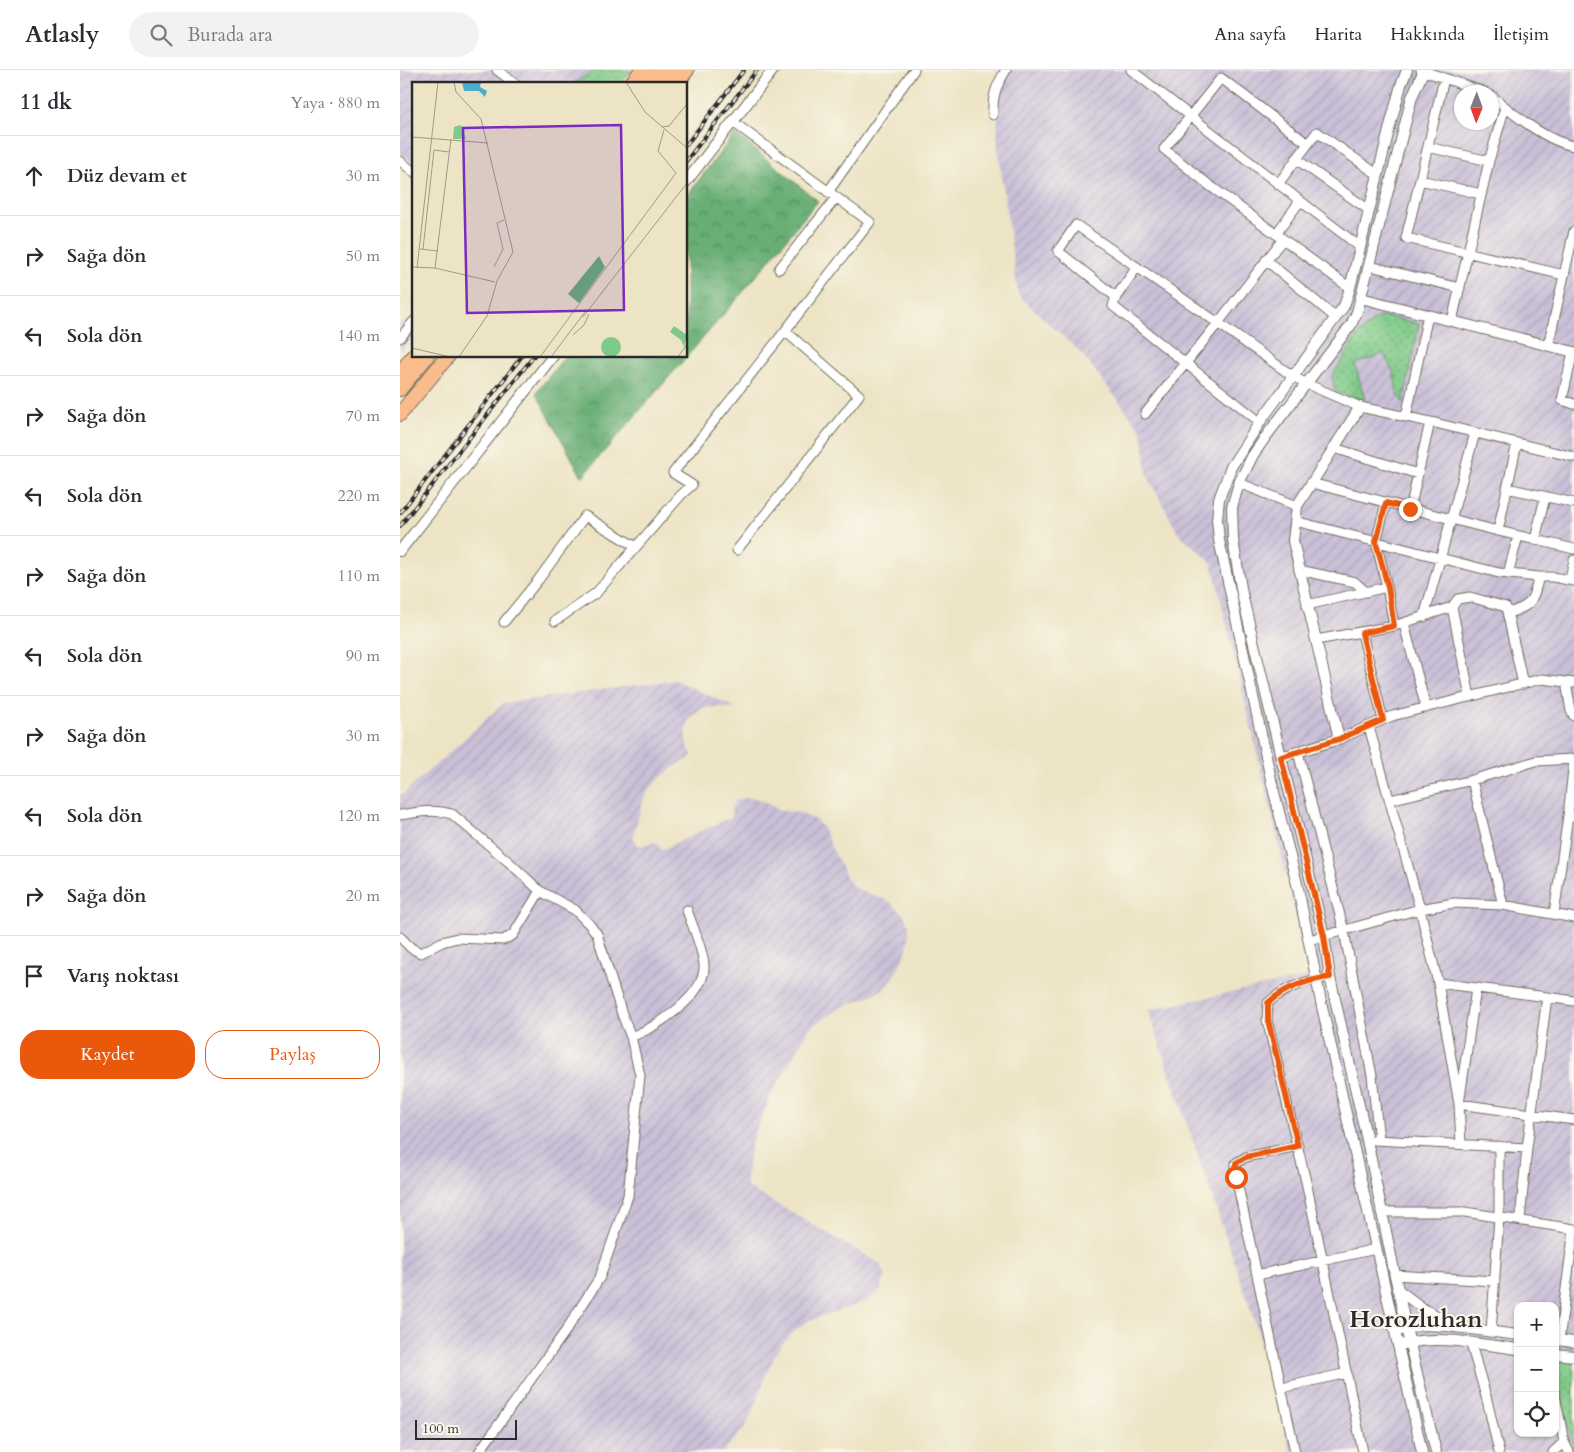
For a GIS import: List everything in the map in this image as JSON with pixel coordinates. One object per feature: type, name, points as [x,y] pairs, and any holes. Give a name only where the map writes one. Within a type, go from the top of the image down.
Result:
[{"type":"highway","points":[[633,82],[642,70]]},
{"type":"highway","points":[[649,82],[658,70]]},
{"type":"highway","points":[[664,82],[673,70]]},
{"type":"highway","points":[[678,82],[687,70]]},
{"type":"highway","points":[[400,372],[412,357]]},
{"type":"highway","points":[[400,389],[425,358]]},
{"type":"highway","points":[[400,404],[437,358]]},
{"type":"highway","points":[[400,414],[446,358]]},
{"type":"street","points":[[497,70],[512,82]]},
{"type":"street","points":[[688,179],[773,70]]},
{"type":"street","points":[[779,269],[832,195],[914,70]]},
{"type":"street","points":[[993,115],[992,103],[995,90],[1006,70]]},
{"type":"street","points":[[1131,70],[1360,247]]},
{"type":"street","points":[[1407,70],[1401,85],[1377,174],[1344,306],[1260,422],[1231,467],[1219,499],[1218,526],[1221,549],[1259,727],[1298,888],[1321,1002],[1422,1452]]},
{"type":"street","points":[[1436,1452],[1394,1276],[1367,1140],[1330,977],[1324,936],[1242,594],[1233,540],[1232,507],[1239,483],[1253,455],[1351,325],[1357,312],[1412,97],[1423,70],[1462,85]]},
{"type":"street","points":[[1308,144],[1221,78],[1164,149],[1209,185],[1350,288]]},
{"type":"street","points":[[1444,79],[1406,238],[1564,275]]},
{"type":"street","points":[[1499,102],[1517,116],[1561,144],[1574,146]]},
{"type":"street","points":[[1452,321],[1489,161],[1505,107]]},
{"type":"street","points":[[555,621],[596,593],[681,495],[692,485],[673,473],[870,222],[733,122]]},
{"type":"street","points":[[1278,184],[1317,132],[1377,174]]},
{"type":"street","points":[[1428,147],[1489,161]]},
{"type":"street","points":[[1296,159],[1369,210]]},
{"type":"street","points":[[400,161],[412,170]]},
{"type":"street","points":[[1420,180],[1481,194]]},
{"type":"street","points":[[1145,414],[1266,260],[1300,201]]},
{"type":"street","points":[[1116,297],[1058,251],[1076,225],[1294,377],[1307,384],[1360,407],[1574,457]]},
{"type":"street","points":[[1548,346],[1574,230]]},
{"type":"street","points":[[1266,260],[1336,318]]},
{"type":"street","points":[[1370,266],[1460,288]]},
{"type":"street","points":[[1137,267],[1116,297],[1113,306],[1260,422]]},
{"type":"street","points":[[1361,298],[1573,352],[1562,400],[1574,404]]},
{"type":"street","points":[[1406,417],[1428,315]]},
{"type":"street","points":[[400,338],[412,323]]},
{"type":"street","points":[[737,550],[859,395],[785,331]]},
{"type":"street","points":[[400,551],[550,358]]},
{"type":"street","points":[[1339,739],[1293,541],[1297,506],[1360,407]]},
{"type":"street","points":[[1410,509],[1430,422]]},
{"type":"street","points":[[1424,617],[1475,433]]},
{"type":"street","points":[[1498,531],[1517,443]]},
{"type":"street","points":[[1334,448],[1418,474]]},
{"type":"street","points":[[1239,483],[1297,506]]},
{"type":"street","points":[[1311,484],[1574,549]]},
{"type":"street","points":[[1507,488],[1574,503]]},
{"type":"street","points":[[1535,540],[1545,497]]},
{"type":"street","points":[[1386,503],[1376,542],[1388,587],[1394,626]]},
{"type":"street","points":[[504,622],[539,579],[585,516],[636,547]]},
{"type":"street","points":[[1295,521],[1508,574],[1553,577],[1572,581],[1574,560]]},
{"type":"street","points":[[1508,574],[1518,536]]},
{"type":"street","points":[[1299,570],[1355,582],[1366,592]]},
{"type":"street","points":[[1508,613],[1525,607],[1532,600],[1539,577]]},
{"type":"street","points":[[1307,605],[1388,587]]},
{"type":"street","points":[[1316,640],[1404,624],[1452,607],[1458,599],[1470,596],[1506,607],[1524,684]]},
{"type":"street","points":[[1452,607],[1470,697]]},
{"type":"street","points":[[1404,624],[1426,708]]},
{"type":"street","points":[[1362,633],[1383,720]]},
{"type":"street","points":[[1281,757],[1339,739],[1392,716],[1542,679],[1570,682],[1571,711],[1574,716]]},
{"type":"street","points":[[1369,726],[1420,909],[1438,984],[1459,1104],[1461,1144]]},
{"type":"street","points":[[1298,752],[1344,931],[1372,1076],[1379,1140]]},
{"type":"street","points":[[1390,800],[1472,780],[1536,761],[1574,759],[1571,817],[1554,914]]},
{"type":"street","points":[[1472,780],[1503,905]]},
{"type":"street","points":[[400,815],[424,810],[452,814],[540,891],[575,910],[589,924],[597,934],[631,1037],[640,1075],[628,1196],[600,1277],[568,1329],[479,1452]]},
{"type":"street","points":[[400,937],[411,948],[421,953],[442,942],[457,938],[503,940],[513,935],[540,891]]},
{"type":"street","points":[[1309,940],[1420,909],[1454,903],[1503,905],[1574,918]]},
{"type":"street","points":[[631,1037],[646,1031],[675,1010],[692,996],[702,979],[704,967],[700,948],[687,910]]},
{"type":"street","points":[[1330,977],[1317,978],[1278,993],[1268,1003],[1268,1020],[1298,1146],[1363,1452]]},
{"type":"street","points":[[1438,984],[1574,1001]]},
{"type":"street","points":[[1459,1104],[1476,989]]},
{"type":"street","points":[[1520,1220],[1527,1148],[1547,997]]},
{"type":"street","points":[[1459,1104],[1574,1120]]},
{"type":"street","points":[[1367,1140],[1527,1148]]},
{"type":"street","points":[[1295,1452],[1236,1177],[1236,1163],[1246,1157],[1298,1146]]},
{"type":"street","points":[[1491,1332],[1499,1217],[1499,1146]]},
{"type":"street","points":[[1381,1212],[1465,1212],[1574,1229],[1559,1327]]},
{"type":"street","points":[[1257,1275],[1376,1249]]},
{"type":"street","points":[[1394,1276],[1495,1281]]},
{"type":"street","points":[[1397,1289],[1425,1310],[1463,1328]]},
{"type":"street","points":[[1395,1331],[1422,1325],[1514,1335]]},
{"type":"street","points":[[1398,1345],[1423,1340],[1514,1349]]},
{"type":"street","points":[[1559,1340],[1574,1342]]},
{"type":"street","points":[[1471,1344],[1499,1452]]},
{"type":"street","points":[[1559,1354],[1574,1356]]},
{"type":"street","points":[[1281,1388],[1347,1373]]},
{"type":"street","points":[[1559,1416],[1564,1442],[1569,1452]]},
{"type":"street","points":[[1553,1452],[1564,1442]]},
{"type":"shaded area","points":[[400,70],[594,70],[577,82],[412,82],[412,162],[400,153]]},
{"type":"shaded area","points":[[999,70],[1574,70],[1574,1452],[1291,1452],[1259,1334],[1148,1010],[1310,976],[1212,563],[1178,533],[1147,475],[1142,431],[1082,354],[1018,295],[997,141]]},
{"type":"shaded area","points":[[400,321],[412,329],[412,337],[400,352]]},
{"type":"shaded area","points":[[675,680],[736,708],[703,708],[688,721],[687,744],[692,755],[671,769],[649,789],[643,801],[633,836],[638,846],[656,842],[661,850],[732,817],[731,808],[736,800],[755,798],[779,810],[800,813],[817,821],[822,827],[851,884],[857,889],[889,901],[903,914],[909,925],[907,950],[892,980],[883,989],[836,1010],[810,1028],[771,1095],[758,1125],[751,1144],[746,1178],[747,1187],[879,1263],[886,1276],[880,1290],[865,1302],[810,1320],[798,1328],[784,1342],[775,1355],[765,1377],[746,1426],[723,1452],[400,1452],[400,793],[402,795],[504,703]]},
{"type":"green space","points":[[594,70],[632,70],[623,82],[576,82]]},
{"type":"green space","points":[[735,133],[818,201],[688,355],[688,194]]},
{"type":"green space","points":[[1385,316],[1419,324],[1403,403],[1397,393],[1394,374],[1384,354],[1355,364],[1365,400],[1335,392],[1332,376],[1358,335],[1374,320]]},
{"type":"green space","points":[[563,358],[686,358],[582,477],[536,393]]},
{"type":"green space","points":[[1559,1362],[1574,1362],[1574,1452],[1559,1385]]},
{"type":"railway","points":[[688,142],[744,70]]},
{"type":"railway","points":[[688,158],[757,70]]},
{"type":"railway","points":[[400,513],[520,358]]},
{"type":"railway","points":[[400,526],[532,358]]},
{"type":"district","name":"Horozluhan","points":[[1416,1319]]},
{"type":"route","points":[[1236,1177],[1236,1163],[1246,1157],[1298,1146],[1268,1020],[1268,1003],[1278,993],[1317,978],[1330,977],[1324,936],[1281,757],[1339,739],[1383,720],[1362,633],[1394,626],[1388,587],[1376,542],[1386,503],[1410,509]]}]
